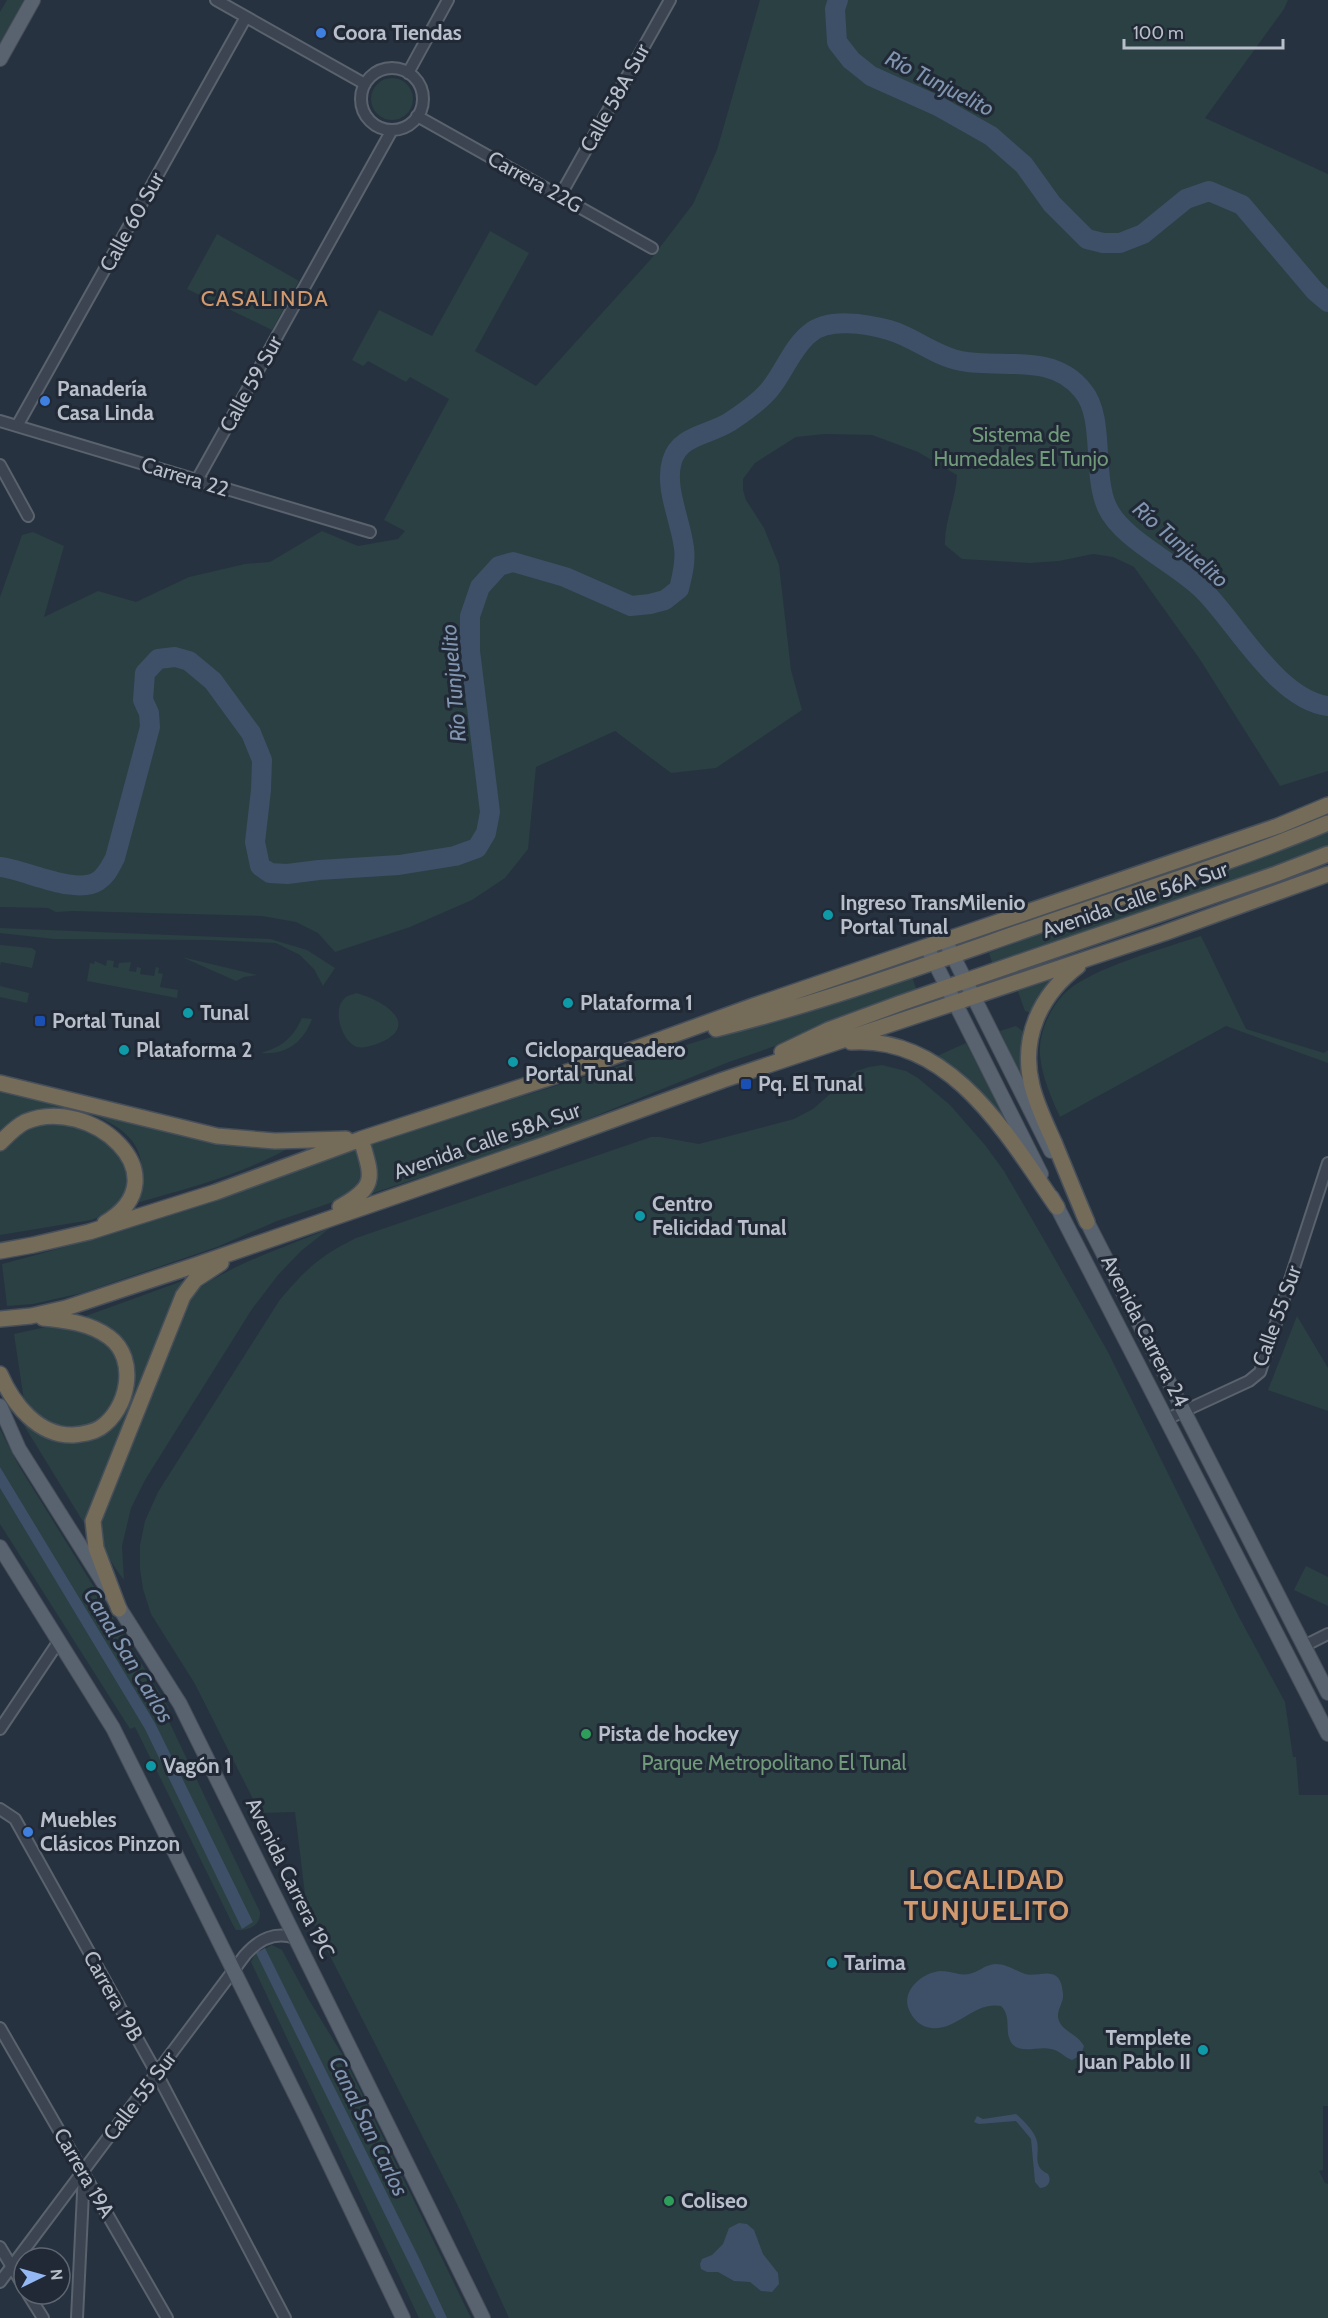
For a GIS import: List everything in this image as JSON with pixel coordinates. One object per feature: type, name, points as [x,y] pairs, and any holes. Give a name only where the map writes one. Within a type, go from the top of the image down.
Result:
[{"type":"highway","name":"Avenida Calle 56A Sur","points":[[945,941],[1227,843],[1328,805]]},
{"type":"highway","name":"Avenida Calle 56A Sur","points":[[952,955],[1328,823]]},
{"type":"highway","points":[[1188,874],[1227,843]]},
{"type":"highway","name":"Avenida Calle 56A Sur","points":[[723,1080],[828,1030],[964,980],[1276,874],[1328,854]]},
{"type":"highway","name":"Avenida Calle 56A Sur","points":[[973,997],[1328,874]]},
{"type":"highway","name":"Avenida Calle 58A Sur","points":[[931,954],[945,941]]},
{"type":"highway","name":"Avenida Calle 58A Sur","points":[[4,1250],[89,1232],[216,1192],[361,1139],[640,1048],[753,1006],[931,954],[952,955]]},
{"type":"highway","points":[[1087,1222],[1037,1104],[1028,1067],[1028,1049],[1038,1011],[1052,990],[1072,971],[1099,954]]},
{"type":"highway","name":"Avenida Calle 58A Sur","points":[[7,1319],[31,1316],[95,1299],[546,1144],[723,1080],[973,997]]},
{"type":"highway","points":[[834,1044],[858,1042],[893,1044],[923,1056],[935,1064],[973,1095],[994,1120],[1057,1207]]},
{"type":"highway","points":[[0,1083],[217,1136],[275,1141],[361,1139],[369,1171],[366,1188],[356,1198],[303,1228]]},
{"type":"highway","points":[[0,1143],[25,1122],[54,1115],[85,1121],[118,1142],[128,1154],[132,1164],[134,1187],[122,1210],[89,1232]]},
{"type":"highway","points":[[119,1609],[96,1548],[92,1527],[95,1515],[183,1296],[200,1276],[247,1248]]},
{"type":"highway","points":[[0,1374],[24,1413],[44,1428],[61,1434],[86,1434],[101,1427],[112,1417],[122,1401],[127,1370],[124,1357],[109,1337],[79,1324],[31,1316]]},
{"type":"main road","points":[[0,59],[33,0]]},
{"type":"main road","name":"Avenida Carrera 24","points":[[945,941],[1328,1693]]},
{"type":"main road","name":"Avenida Carrera 24","points":[[931,954],[1057,1207],[1328,1734]]},
{"type":"main road","name":"Avenida Carrera 19C","points":[[0,1406],[19,1449],[180,1704],[483,2318]]},
{"type":"main road","points":[[0,1546],[113,1728],[307,2118],[403,2318]]},
{"type":"street","points":[[408,73],[448,0]]},
{"type":"street","name":"Calle 58A Sur","points":[[560,196],[670,0]]},
{"type":"street","points":[[221,1],[365,84]]},
{"type":"street","name":"Calle 60 Sur","points":[[17,426],[246,17]]},
{"type":"street","points":[[386,69],[408,73],[418,83],[422,92],[422,101],[417,116],[409,124],[392,130],[375,125],[368,119],[361,102],[365,84],[370,77],[386,69]]},
{"type":"street","name":"Carrera 22G","points":[[417,116],[652,248]]},
{"type":"street","name":"Calle 59 Sur","points":[[197,480],[392,130]]},
{"type":"street","name":"Carrera 22","points":[[0,421],[370,532]]},
{"type":"street","points":[[0,465],[28,516]]},
{"type":"street","name":"Calle 55 Sur","points":[[1167,1419],[1249,1381],[1260,1372],[1328,1163]]},
{"type":"street","points":[[1304,1646],[1328,1634]]},
{"type":"street","points":[[0,1729],[59,1641]]},
{"type":"street","name":"Carrera 19B","points":[[0,1809],[15,1819],[157,2074],[285,2318]]},
{"type":"street","name":"Calle 55 Sur","points":[[27,2246],[250,1950],[260,1942],[280,1935],[295,1938]]},
{"type":"street","name":"Carrera 19A","points":[[0,2028],[167,2318]]},
{"type":"street","points":[[77,2318],[84,2171]]},
{"type":"street","points":[[0,2247],[12,2266]]},
{"type":"street","name":"Calle 55 Sur","points":[[0,2282],[12,2266]]},
{"type":"green space","points":[[7,0],[24,0],[0,43],[0,12]]},
{"type":"green space","name":"Sistema de Humedales El Tunjo","points":[[760,0],[1288,0],[1284,9],[1205,118],[1328,174],[1328,771],[1280,786],[1199,658],[1134,567],[1113,557],[1093,554],[1059,561],[1030,563],[962,559],[945,545],[946,528],[957,475],[918,452],[872,435],[825,434],[796,437],[755,463],[743,479],[746,500],[764,528],[779,565],[791,670],[802,710],[716,768],[671,773],[615,731],[536,767],[528,849],[505,878],[472,900],[410,927],[335,952],[318,933],[296,922],[262,916],[56,912],[48,908],[0,907],[0,597],[22,535],[33,532],[64,546],[44,617],[98,591],[136,602],[189,577],[245,564],[270,562],[322,531],[358,546],[398,539],[405,531],[384,520],[449,399],[410,377],[406,382],[368,361],[363,366],[352,360],[379,310],[432,336],[490,231],[529,253],[475,351],[536,386],[651,259],[693,204],[717,150]]},
{"type":"green space","points":[[392,78],[407,84],[413,99],[407,114],[392,120],[377,114],[371,99],[377,84]]},
{"type":"green space","points":[[217,234],[299,281],[272,330],[187,289]]},
{"type":"green space","points":[[1328,829],[1328,848],[993,965],[989,953]]},
{"type":"green space","points":[[0,928],[270,939],[307,950],[335,968],[323,986],[314,969],[300,955],[276,943],[54,939],[0,933]]},
{"type":"green space","points":[[1201,936],[1246,1029],[1324,1053],[1328,1050],[1328,1063],[1226,1026],[1060,1117],[1045,1079],[1040,1055],[1041,1039],[1054,1006],[1065,993],[1092,975]]},
{"type":"green space","points":[[0,945],[32,948],[36,951],[32,968],[1,962],[0,966]]},
{"type":"green space","points":[[182,957],[257,975],[236,981]]},
{"type":"green space","points":[[107,960],[114,961],[113,967],[118,968],[119,963],[131,962],[129,971],[136,972],[137,967],[141,968],[140,974],[154,976],[156,967],[159,968],[158,973],[163,974],[160,987],[178,990],[177,998],[87,981],[90,963],[94,964],[95,961],[106,966]]},
{"type":"green space","points":[[1061,973],[1031,1013],[1025,1011],[1017,989]]},
{"type":"green space","points":[[912,977],[917,991],[810,1034],[729,1062],[541,1138],[370,1194],[376,1180],[368,1145],[829,1000]]},
{"type":"green space","points":[[0,986],[29,993],[27,1003],[0,997]]},
{"type":"green space","points":[[356,993],[375,1000],[392,1012],[397,1019],[398,1026],[394,1034],[384,1041],[367,1047],[357,1047],[347,1039],[340,1025],[340,1004],[345,998]]},
{"type":"green space","points":[[302,1018],[312,1019],[304,1035],[298,1041],[278,1052],[261,1053],[286,1041]]},
{"type":"green space","points":[[1016,1026],[1025,1033],[1027,1089],[1000,1031]]},
{"type":"green space","points":[[966,1043],[1016,1139],[969,1085],[937,1056]]},
{"type":"green space","name":"Parque Metropolitano El Tunal","points":[[882,1065],[906,1071],[918,1078],[950,1105],[1004,1171],[1108,1352],[1238,1615],[1285,1702],[1293,1757],[1296,1757],[1299,1795],[1328,1795],[1328,2106],[1323,2106],[1323,2170],[1319,2171],[1325,2183],[1328,2184],[1328,2318],[509,2318],[456,2202],[307,1911],[295,1812],[260,1813],[195,1684],[151,1614],[143,1589],[140,1545],[145,1521],[158,1492],[279,1301],[305,1272],[322,1258],[356,1238],[651,1137],[699,1144],[794,1119],[813,1109],[856,1071]]},
{"type":"green space","points":[[0,1089],[223,1143],[287,1149],[232,1174],[136,1203],[142,1169],[140,1157],[133,1143],[122,1131],[90,1114],[53,1109],[22,1116],[0,1133]]},
{"type":"green space","points":[[58,1119],[80,1124],[121,1152],[129,1187],[113,1212],[91,1220],[0,1235],[0,1151],[12,1138],[26,1129]]},
{"type":"green space","points":[[358,1148],[366,1177],[351,1196],[277,1221],[217,1247],[82,1293],[33,1304],[7,1306],[2,1264],[182,1211]]},
{"type":"green space","points":[[330,1228],[301,1251],[278,1275],[252,1309],[145,1480],[131,1508],[122,1546],[124,1580],[111,1561],[104,1545],[102,1527],[105,1505],[192,1294],[240,1265]]},
{"type":"green space","points":[[188,1279],[165,1326],[119,1436],[101,1481],[87,1528],[20,1419],[45,1435],[113,1424],[129,1351],[110,1329],[83,1317]]},
{"type":"green space","points":[[1297,1316],[1328,1368],[1328,1411],[1268,1390]]},
{"type":"green space","points":[[46,1327],[94,1335],[109,1345],[116,1355],[121,1377],[117,1401],[104,1419],[94,1425],[67,1431],[48,1423],[25,1407],[14,1334]]},
{"type":"green space","points":[[0,1429],[19,1466],[169,1708],[164,1711],[260,1912],[260,1917],[253,1927],[236,1930],[135,1727],[130,1729],[0,1524]]},
{"type":"green space","points":[[1306,1566],[1328,1577],[1328,1606],[1294,1590]]},
{"type":"green space","points":[[272,1945],[282,1950],[345,2059],[471,2318],[419,2318],[251,1962],[255,1954]]},
{"type":"water","points":[[0,1467],[155,1723],[253,1922],[242,1929],[145,1729],[0,1488]]},
{"type":"water","points":[[265,1948],[447,2318],[436,2318],[256,1953]]},
{"type":"water","points":[[995,1964],[1007,1966],[1025,1974],[1049,1974],[1058,1978],[1063,1994],[1058,2014],[1059,2021],[1084,2046],[1081,2055],[1072,2060],[1054,2050],[1025,2049],[1014,2046],[1010,2041],[1006,2015],[1001,2006],[982,2008],[940,2028],[924,2026],[918,2023],[912,2015],[907,2005],[908,1997],[914,1984],[920,1979],[941,1971],[969,1974]]},
{"type":"water","points":[[1016,2114],[1035,2136],[1039,2166],[1049,2177],[1049,2182],[1045,2187],[1040,2188],[1035,2182],[1031,2139],[1016,2121],[979,2124],[974,2122],[977,2116],[983,2119]]},
{"type":"water","points":[[739,2223],[747,2224],[754,2230],[763,2254],[778,2273],[779,2284],[772,2292],[761,2291],[750,2282],[734,2281],[718,2272],[707,2272],[701,2269],[702,2259],[712,2255],[723,2244],[729,2228]]},
{"type":"waterway","name":"Río Tunjuelito","points":[[838,0],[835,9],[837,42],[851,60],[871,76],[938,106],[991,136],[1024,165],[1052,204],[1087,239],[1103,243],[1120,243],[1143,234],[1186,199],[1209,191],[1242,205],[1315,291],[1328,302]]},
{"type":"waterway","name":"Río Tunjuelito","points":[[0,867],[64,884],[77,885],[88,885],[98,881],[106,873],[115,858],[150,727],[149,713],[143,700],[145,673],[158,659],[175,657],[189,661],[213,681],[251,733],[262,760],[255,842],[260,866],[270,873],[287,874],[399,865],[455,856],[477,848],[486,833],[490,812],[470,651],[470,616],[480,587],[499,566],[513,562],[565,577],[631,606],[665,600],[679,589],[684,558],[684,548],[670,482],[670,471],[676,452],[690,440],[726,424],[753,405],[770,389],[803,340],[826,325],[848,323],[889,330],[951,359],[976,363],[1042,366],[1071,379],[1083,391],[1094,415],[1100,479],[1107,507],[1114,519],[1137,541],[1204,591],[1275,676],[1310,701],[1328,706]]},
{"type":"place","name":"Coora Tiendas","points":[[321,33]]},
{"type":"place","name":"Panadería Casa Linda","points":[[45,401]]},
{"type":"place","name":"Ingreso TransMilenio Portal Tunal","points":[[828,915]]},
{"type":"place","name":"Plataforma 1","points":[[568,1003]]},
{"type":"place","name":"Tunal","points":[[188,1013]]},
{"type":"place","name":"Portal Tunal","points":[[40,1021]]},
{"type":"place","name":"Plataforma 2","points":[[124,1050]]},
{"type":"place","name":"Cicloparqueadero Portal Tunal","points":[[513,1062]]},
{"type":"place","name":"Pq. El Tunal","points":[[746,1084]]},
{"type":"place","name":"Centro Felicidad Tunal","points":[[640,1216]]},
{"type":"place","name":"Pista de hockey","points":[[586,1734]]},
{"type":"place","name":"Vagón 1","points":[[151,1766]]},
{"type":"place","name":"Muebles Clásicos Pinzon","points":[[28,1832]]},
{"type":"place","name":"Tarima","points":[[832,1963]]},
{"type":"place","name":"Templete Juan Pablo II","points":[[1203,2050]]},
{"type":"place","name":"Coliseo","points":[[669,2201]]},
{"type":"district","name":"CASALINDA","points":[[265,298]]},
{"type":"district","name":"LOCALIDAD TUNJUELITO","points":[[987,1896]]},
{"type":"water label","name":"Canal San Carlos","points":[[129,1655]]},
{"type":"water label","name":"Canal San Carlos","points":[[369,2126]]}]
